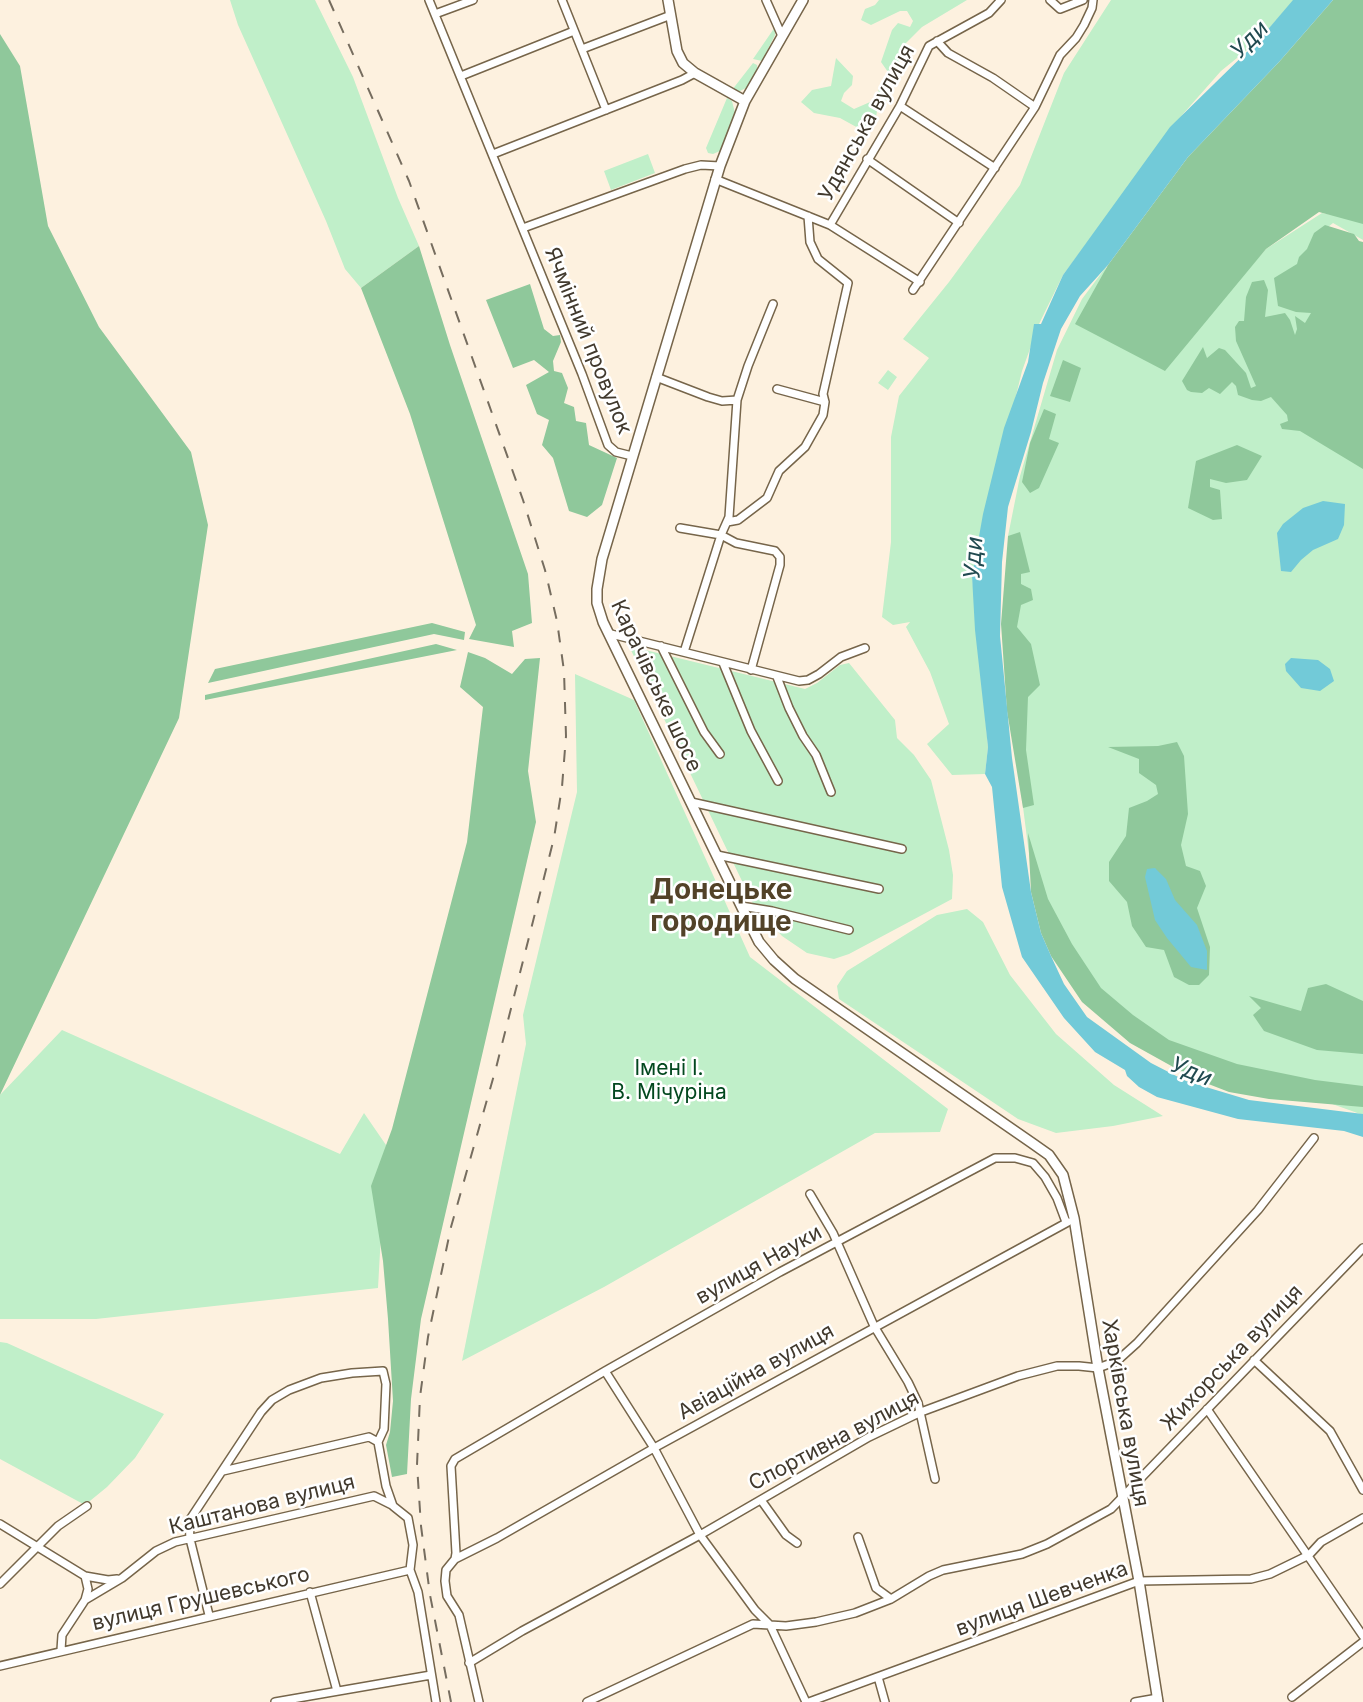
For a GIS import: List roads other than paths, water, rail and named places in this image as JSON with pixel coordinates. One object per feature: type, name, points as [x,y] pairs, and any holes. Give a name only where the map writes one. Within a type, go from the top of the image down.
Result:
[{"type":"main road","points":[[668,0],[680,58],[686,67],[745,101]]},
{"type":"main road","name":"Карачівське шосе","points":[[803,0],[745,101],[715,179],[601,559],[597,603],[603,622],[759,942],[795,979],[1032,1143]]},
{"type":"main road","name":"Харківська вулиця","points":[[1032,1143],[1049,1156],[1063,1175],[1139,1581],[1158,1700]]},
{"type":"street","name":"Ячмінний провулок","points":[[429,0],[523,228],[608,445],[616,452],[632,456]]},
{"type":"street","points":[[435,14],[473,0]]},
{"type":"street","points":[[766,0],[782,36]]},
{"type":"street","points":[[1001,0],[989,13],[937,41],[948,53],[993,78],[1035,107]]},
{"type":"street","points":[[1049,0],[1060,9],[1083,0]]},
{"type":"street","points":[[913,290],[1035,107],[1059,55],[1076,38],[1084,25],[1093,0]]},
{"type":"street","points":[[564,1],[606,110]]},
{"type":"street","points":[[582,49],[671,15]]},
{"type":"street","points":[[461,76],[574,31]]},
{"type":"street","name":"Удянська вулиця","points":[[830,225],[900,106],[929,46],[937,41]]},
{"type":"street","points":[[492,154],[682,80],[695,72]]},
{"type":"street","points":[[900,106],[995,168]]},
{"type":"street","points":[[867,159],[959,223]]},
{"type":"street","points":[[523,228],[685,169],[701,165],[720,166]]},
{"type":"street","points":[[715,179],[830,225],[920,282]]},
{"type":"street","points":[[727,522],[738,520],[767,498],[779,471],[805,447],[823,415],[823,394],[848,283],[818,259],[810,242],[808,216]]},
{"type":"street","points":[[684,652],[727,522],[737,400],[773,304]]},
{"type":"street","points":[[656,377],[722,401],[737,400]]},
{"type":"street","points":[[777,389],[825,402]]},
{"type":"street","points":[[680,528],[721,535],[736,543],[775,551],[780,557],[751,670]]},
{"type":"street","points":[[611,634],[799,681],[808,680],[841,657],[866,648]]},
{"type":"street","points":[[661,646],[704,732],[720,754]]},
{"type":"street","points":[[723,663],[751,731],[778,781]]},
{"type":"street","points":[[777,677],[789,708],[816,755],[831,792]]},
{"type":"street","points":[[691,802],[902,849]]},
{"type":"street","points":[[717,855],[879,889]]},
{"type":"street","points":[[741,906],[849,930]]},
{"type":"street","points":[[1098,1368],[1118,1361],[1137,1343],[1258,1210],[1314,1138]]},
{"type":"street","name":"вулиця Науки","points":[[455,1559],[452,1464],[455,1459],[605,1371],[837,1242],[995,1158],[1015,1158],[1033,1163],[1045,1177],[1070,1220]]},
{"type":"street","points":[[810,1194],[837,1242],[874,1326],[908,1382],[921,1412],[935,1479]]},
{"type":"street","name":"Авіаційна вулиця","points":[[455,1559],[1070,1220]]},
{"type":"street","name":"Жихорська вулиця","points":[[587,1702],[753,1624],[786,1626],[855,1613],[891,1599],[943,1570],[1022,1554],[1047,1544],[1111,1509],[1363,1248]]},
{"type":"street","points":[[1254,1360],[1330,1431],[1363,1490]]},
{"type":"street","name":"Спортивна вулиця","points":[[469,1663],[522,1631],[700,1535],[869,1437],[921,1412],[1018,1376],[1057,1366],[1098,1368]]},
{"type":"street","points":[[209,1615],[190,1539],[189,1521],[272,1400],[289,1390],[321,1378],[383,1371],[386,1384],[384,1429],[378,1442],[386,1486],[393,1506],[408,1518],[413,1545],[410,1570],[418,1592],[436,1702]]},
{"type":"street","points":[[605,1371],[654,1448],[700,1535],[769,1625],[808,1702]]},
{"type":"street","points":[[1207,1409],[1363,1636]]},
{"type":"street","points":[[222,1471],[369,1437],[378,1442]]},
{"type":"street","name":"Каштанова вулиця","points":[[61,1650],[62,1634],[85,1600],[122,1578],[156,1551],[175,1542],[374,1496],[393,1506]]},
{"type":"street","points":[[761,1500],[786,1535],[797,1543]]},
{"type":"street","points":[[0,1584],[58,1526],[88,1506]]},
{"type":"street","name":"вулиця Шевченка","points":[[808,1702],[1139,1581],[1251,1579],[1270,1574],[1308,1555],[1321,1542],[1363,1518]]},
{"type":"street","points":[[0,1524],[85,1576],[108,1580],[122,1578]]},
{"type":"street","points":[[858,1537],[876,1588],[891,1599]]},
{"type":"street","points":[[455,1559],[446,1570],[447,1596],[459,1615],[479,1702]]},
{"type":"street","name":"вулиця Грушевського","points":[[0,1666],[410,1570]]},
{"type":"street","points":[[85,1576],[88,1589],[85,1600]]},
{"type":"street","points":[[310,1592],[337,1691]]},
{"type":"street","points":[[1292,1697],[1363,1642]]},
{"type":"street","points":[[275,1702],[431,1675]]},
{"type":"street","points":[[878,1677],[885,1702]]},
{"type":"street","points":[[326,1693],[328,1702]]},
{"type":"street","points":[[1135,1702],[1158,1700]]},
{"type":"water","points":[[1293,0],[1333,0],[1279,62],[1188,157],[1108,265],[1080,296],[1061,329],[1008,507],[1002,562],[1000,636],[1012,758],[1031,892],[1041,933],[1051,956],[1064,984],[1087,1017],[1151,1063],[1186,1081],[1249,1100],[1363,1114],[1363,1137],[1344,1131],[1238,1119],[1157,1097],[1139,1087],[1127,1076],[1125,1070],[1095,1052],[1064,1018],[1022,957],[1002,887],[992,787],[985,774],[988,747],[975,630],[972,576],[983,514],[1004,428],[1028,362],[1034,324],[1041,324],[1063,275],[1170,127],[1258,41]]},
{"type":"water","points":[[1323,501],[1345,504],[1344,525],[1338,539],[1313,550],[1291,572],[1281,571],[1277,533],[1283,524],[1303,508]]},
{"type":"water","points":[[1291,658],[1318,660],[1330,669],[1334,681],[1320,691],[1301,688],[1286,671],[1285,664]]},
{"type":"water","points":[[1155,868],[1166,879],[1175,900],[1197,925],[1207,951],[1207,970],[1191,967],[1155,920],[1145,877],[1147,869]]},
{"type":"railway","points":[[329,0],[409,181],[523,500],[545,570],[557,621],[564,671],[566,736],[554,838],[496,1068],[451,1227],[428,1337],[420,1397],[417,1465],[421,1526],[430,1595],[451,1702]]},
{"type":"district","name":"Донецьке городище","points":[[721,907]]},
{"type":"water label","name":"Уди","points":[[1250,40]]},
{"type":"water label","name":"Уди","points":[[974,558]]},
{"type":"water label","name":"Уди","points":[[1191,1072]]},
{"type":"park label","name":"Імені І. В. Мічуріна","points":[[669,1081]]}]
